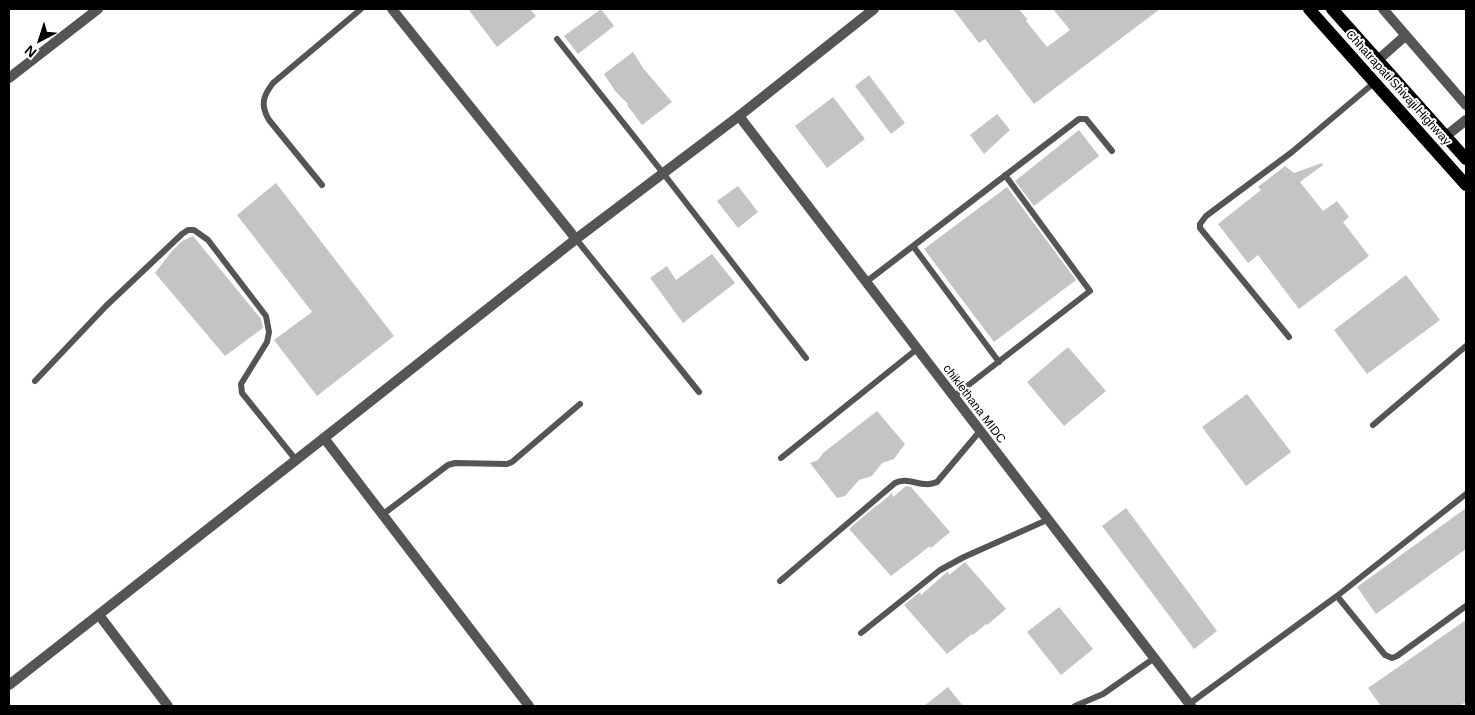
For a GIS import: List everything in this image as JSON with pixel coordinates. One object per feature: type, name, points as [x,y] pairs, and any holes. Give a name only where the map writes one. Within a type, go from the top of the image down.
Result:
[{"type":"main road","name":"Chhatrapati Shivaji Highway","points":[[1309,9],[1466,185]]},
{"type":"main road","name":"Chhatrapati Shivaji Highway","points":[[1332,9],[1466,159]]},
{"type":"street","points":[[9,78],[98,9]]},
{"type":"street","points":[[392,9],[576,239]]},
{"type":"street","points":[[1383,9],[1466,105]]},
{"type":"street","points":[[9,685],[576,239],[739,116],[868,11]]},
{"type":"street","points":[[1378,60],[1405,36]]},
{"type":"street","name":"chiklethana MIDC","points":[[739,116],[1190,705]]},
{"type":"street","points":[[1446,136],[1466,120]]},
{"type":"street","points":[[324,438],[530,706]]},
{"type":"street","points":[[99,615],[168,706]]},
{"type":"lane","points":[[322,185],[269,120],[262,103],[266,92],[273,83],[361,9]]},
{"type":"lane","points":[[557,39],[806,358]]},
{"type":"lane","points":[[1289,337],[1200,228],[1200,224],[1206,216],[1292,152],[1375,82]]},
{"type":"lane","points":[[866,282],[1079,119],[1086,119],[1112,151]]},
{"type":"lane","points":[[953,397],[1090,291],[1005,176]]},
{"type":"lane","points":[[36,381],[106,306],[182,234],[188,230],[194,230],[201,233],[208,240],[266,316],[269,332],[267,342],[241,384],[242,394],[296,460]]},
{"type":"lane","points":[[576,239],[699,392]]},
{"type":"lane","points":[[913,246],[998,362]]},
{"type":"lane","points":[[1373,425],[1466,346]]},
{"type":"lane","points":[[781,458],[917,349]]},
{"type":"lane","points":[[382,515],[448,464],[507,464],[512,462],[580,404]]},
{"type":"lane","points":[[780,581],[895,483],[902,480],[931,485],[936,482],[980,432]]},
{"type":"lane","points":[[1190,705],[1337,596],[1466,494]]},
{"type":"lane","points":[[860,633],[940,570],[964,557],[1047,520]]},
{"type":"lane","points":[[1337,596],[1385,655],[1389,657],[1397,656],[1466,606]]},
{"type":"lane","points":[[1075,706],[1103,694],[1153,659]]},
{"type":"building","points":[[468,9],[530,9],[536,16],[497,47]]},
{"type":"building","points":[[601,9],[614,26],[578,54],[564,36]]},
{"type":"building","points":[[953,9],[1019,9],[1047,47],[1070,30],[1053,9],[1160,9],[1034,104],[985,39],[979,43]]},
{"type":"building","points":[[633,52],[643,68],[672,102],[642,125],[604,74]]},
{"type":"building","points":[[869,75],[905,123],[891,134],[855,86]]},
{"type":"building","points":[[833,97],[865,139],[827,168],[795,126]]},
{"type":"building","points":[[997,114],[1010,130],[984,154],[970,135]]},
{"type":"building","points":[[1079,130],[1099,156],[1034,206],[1015,181]]},
{"type":"building","points":[[1322,163],[1323,165],[1300,182],[1323,211],[1337,201],[1349,217],[1343,222],[1369,256],[1299,309],[1258,255],[1248,263],[1218,224],[1261,190],[1258,187],[1285,166],[1294,173]]},
{"type":"building","points":[[276,183],[394,336],[317,396],[274,340],[312,312],[237,215]]},
{"type":"building","points":[[738,186],[758,212],[738,228],[717,201]]},
{"type":"building","points":[[1007,187],[1076,280],[994,342],[924,249]]},
{"type":"building","points":[[193,236],[261,319],[263,328],[225,356],[155,273],[182,241]]},
{"type":"building","points":[[712,254],[735,283],[683,323],[650,278],[667,266],[676,280]]},
{"type":"building","points":[[1406,275],[1440,320],[1367,374],[1334,330]]},
{"type":"building","points":[[1068,347],[1106,391],[1064,426],[1027,382]]},
{"type":"building","points":[[1247,394],[1291,452],[1246,486],[1202,427]]},
{"type":"building","points":[[877,411],[905,444],[894,459],[882,463],[872,476],[859,480],[845,496],[837,498],[810,463],[818,460],[823,453]]},
{"type":"building","points":[[906,486],[911,487],[950,532],[891,576],[849,529],[892,493],[893,497]]},
{"type":"building","points":[[1126,508],[1217,631],[1194,649],[1102,526]]},
{"type":"building","points":[[1466,508],[1466,549],[1376,614],[1357,587]]},
{"type":"building","points":[[965,562],[1006,609],[947,654],[904,605],[920,592],[921,595],[948,571],[949,575]]},
{"type":"building","points":[[1059,607],[1093,649],[1061,675],[1027,632]]},
{"type":"building","points":[[1466,620],[1466,702],[1459,706],[1381,706],[1368,688]]},
{"type":"building","points":[[948,687],[963,706],[924,706]]}]
